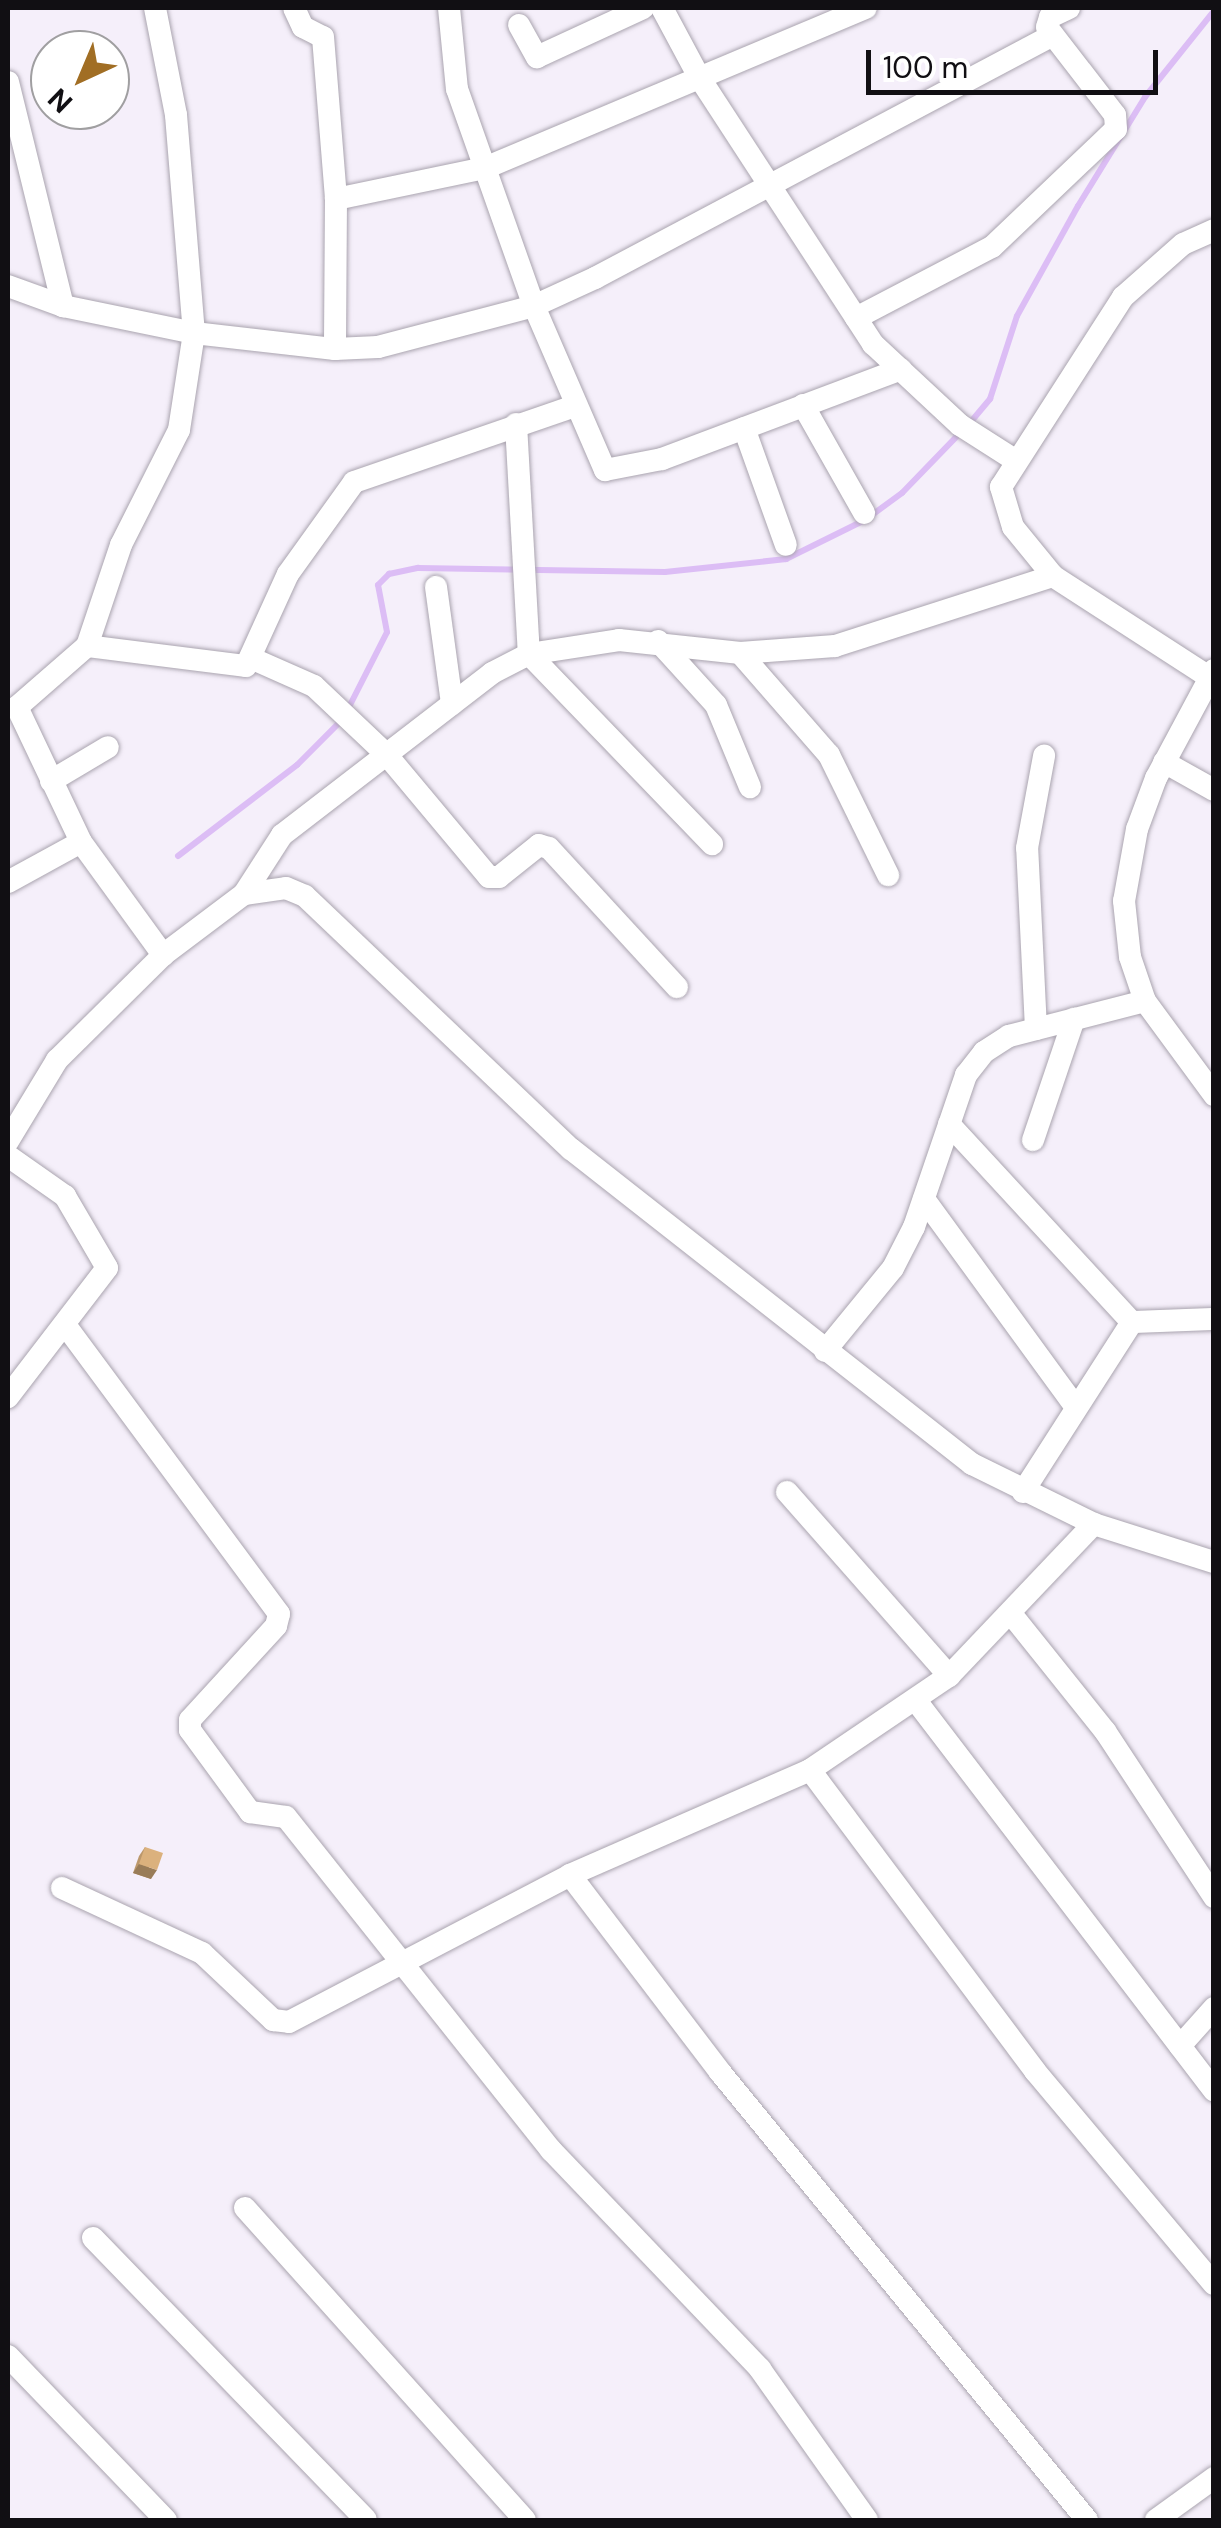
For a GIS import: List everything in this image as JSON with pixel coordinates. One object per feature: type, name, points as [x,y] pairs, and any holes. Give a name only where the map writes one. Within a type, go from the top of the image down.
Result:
[{"type":"street","points":[[155,8],[176,114],[194,334],[179,430],[121,544],[87,646],[12,709],[81,842],[163,956]]},
{"type":"street","points":[[294,8],[303,28],[323,37],[336,199],[334,349]]},
{"type":"street","points":[[449,8],[457,89],[534,306],[600,462],[612,472],[744,428],[900,369]]},
{"type":"street","points":[[518,25],[538,57],[643,8]]},
{"type":"street","points":[[662,8],[699,76],[856,318],[900,369],[964,428],[1016,460]]},
{"type":"street","points":[[336,199],[485,168],[866,8]]},
{"type":"street","points":[[856,318],[978,258],[1116,130],[1115,115],[1045,23],[1069,8]]},
{"type":"street","points":[[8,286],[62,306],[194,334],[334,349],[378,347],[534,306],[1053,36]]},
{"type":"street","points":[[8,82],[62,306]]},
{"type":"street","points":[[1214,230],[1152,266],[1124,297],[1001,487],[1002,503],[1053,576],[1211,674],[1164,762],[1137,830],[1124,901],[1130,957],[1146,1001],[1214,1095]]},
{"type":"street","points":[[803,405],[864,513]]},
{"type":"street","points":[[87,646],[242,668],[252,659],[292,567],[354,482],[575,406]]},
{"type":"street","points":[[516,424],[529,654],[712,844]]},
{"type":"street","points":[[744,428],[786,545]]},
{"type":"street","points":[[244,894],[282,834],[452,704],[529,654],[593,642],[658,641],[740,653],[835,646],[1053,576]]},
{"type":"street","points":[[436,587],[452,704]]},
{"type":"street","points":[[658,641],[716,705],[750,788]]},
{"type":"street","points":[[740,653],[829,755],[888,875]]},
{"type":"street","points":[[252,659],[314,686],[386,754],[484,873],[499,877],[536,846],[549,848],[677,987]]},
{"type":"street","points":[[51,781],[108,747]]},
{"type":"street","points":[[1036,1029],[1027,848],[1044,756]]},
{"type":"street","points":[[1164,762],[1214,790]]},
{"type":"street","points":[[8,882],[81,842]]},
{"type":"street","points":[[8,1141],[58,1060],[163,956],[244,894],[264,886],[305,896],[571,1149],[972,1464],[1094,1524],[1214,1562]]},
{"type":"street","points":[[825,1352],[893,1268],[924,1199],[966,1074],[984,1052],[1036,1029],[1146,1001]]},
{"type":"street","points":[[1034,1140],[1074,1019]]},
{"type":"street","points":[[949,1124],[1132,1322],[1214,1319]]},
{"type":"street","points":[[8,1156],[65,1196],[105,1258],[106,1273],[8,1396]]},
{"type":"street","points":[[924,1199],[1076,1406]]},
{"type":"street","points":[[1023,1492],[1132,1322]]},
{"type":"street","points":[[66,1326],[279,1614],[276,1626],[188,1727],[250,1812],[275,1812],[292,1824],[551,2150],[760,2368],[867,2520]]},
{"type":"street","points":[[787,1492],[949,1676]]},
{"type":"street","points":[[62,1888],[202,1952],[278,2022],[570,1875],[810,1770],[917,1702],[949,1676],[1012,1615],[1094,1524]]},
{"type":"street","points":[[1012,1615],[1096,1719],[1214,1897]]},
{"type":"street","points":[[917,1702],[1214,2090]]},
{"type":"street","points":[[810,1770],[1022,2056],[1214,2284]]},
{"type":"street","points":[[570,1875],[720,2072],[1087,2520]]},
{"type":"street","points":[[1180,2046],[1214,2008]]},
{"type":"street","points":[[245,2208],[525,2520]]},
{"type":"street","points":[[93,2238],[366,2520]]},
{"type":"street","points":[[8,2356],[166,2520]]},
{"type":"street","points":[[1156,2520],[1214,2478]]},
{"type":"building","points":[[145,1847],[163,1853],[157,1870],[139,1864]]},
{"type":"waterway","points":[[969,424],[990,399],[1017,316],[1078,206],[1145,97],[1214,11]]},
{"type":"waterway","points":[[348,709],[387,632],[378,585],[389,574],[418,568],[665,572],[786,559],[865,520],[902,493],[960,433]]},
{"type":"waterway","points":[[178,856],[297,765],[342,720]]}]
